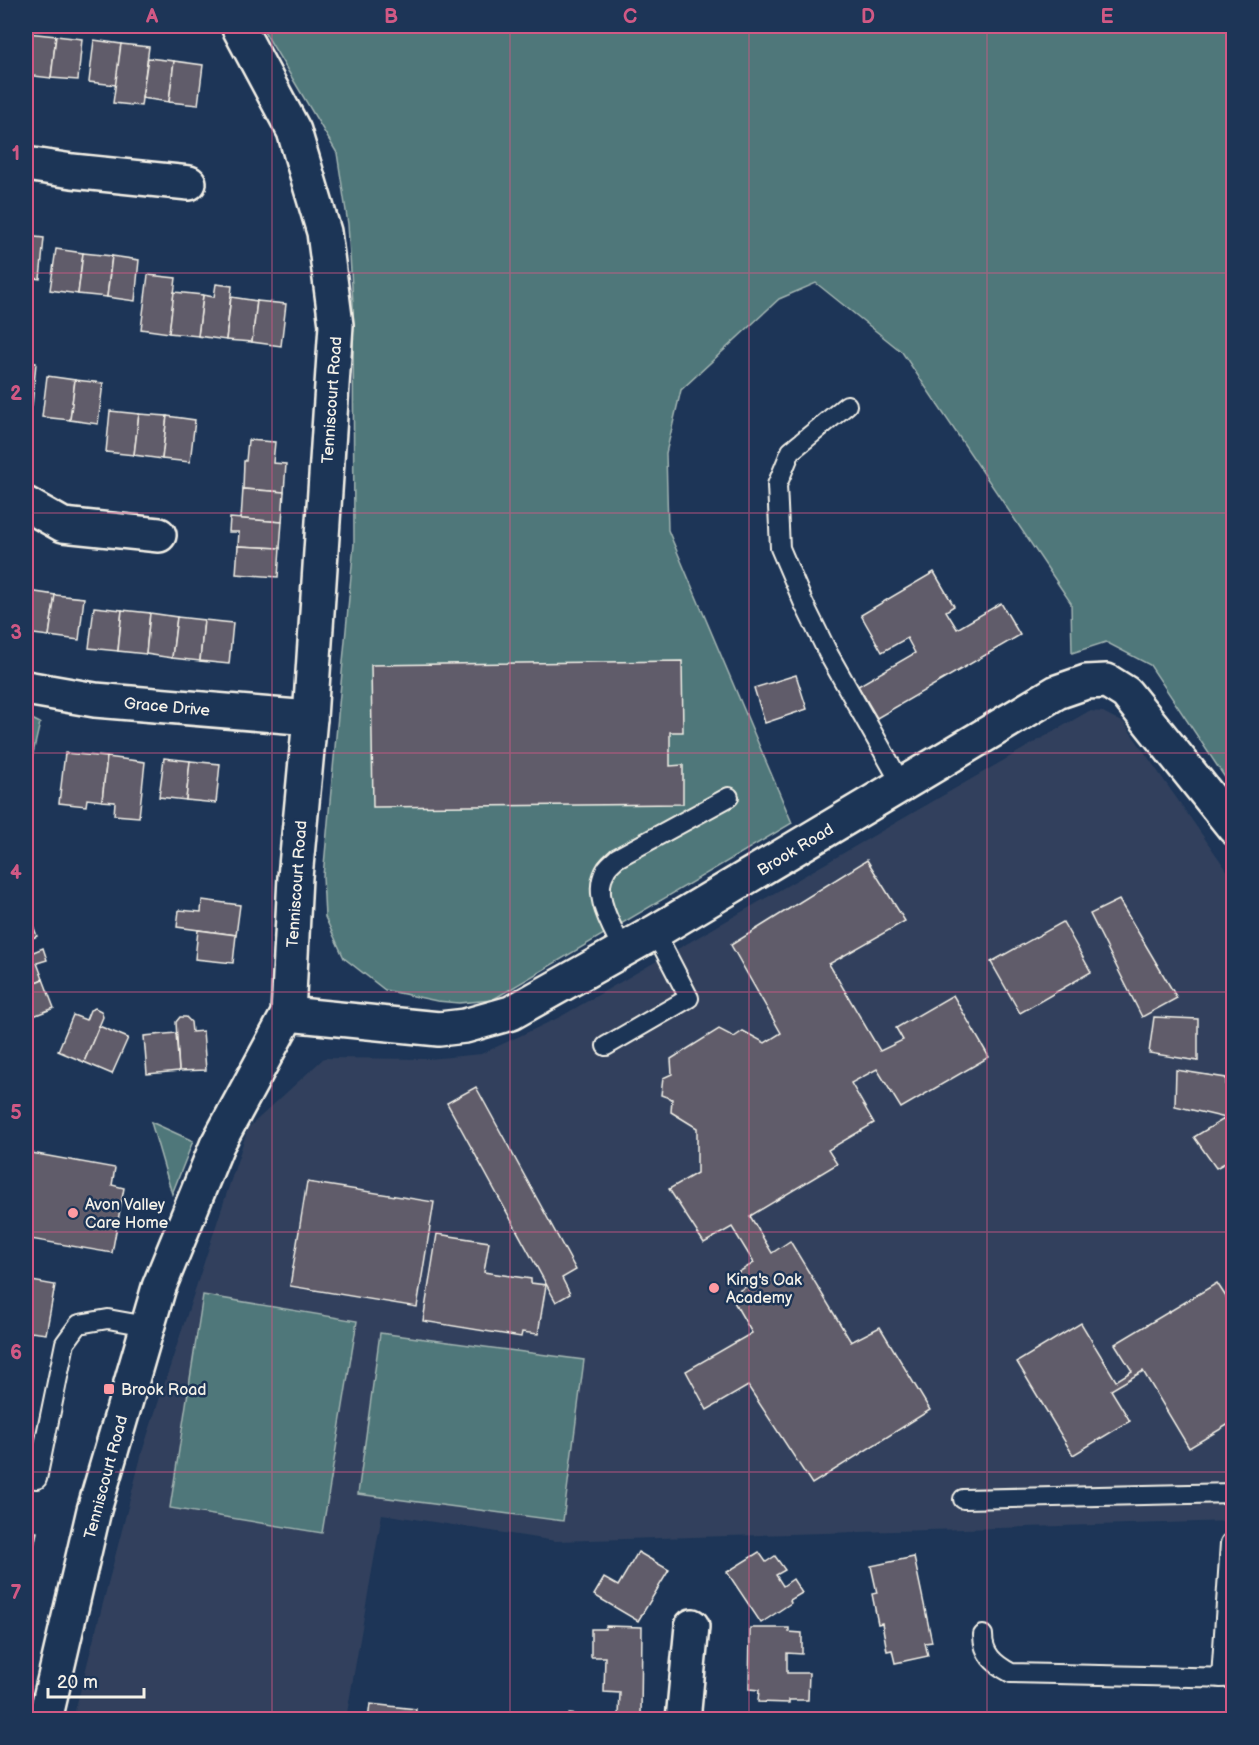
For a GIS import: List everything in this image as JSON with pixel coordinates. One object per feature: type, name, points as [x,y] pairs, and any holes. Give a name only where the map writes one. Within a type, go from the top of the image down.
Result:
[{"type":"street","name":"Tenniscourt Road","points":[[45,1719],[94,1510],[159,1287],[217,1145],[288,1014],[295,878],[310,718],[336,325],[324,232],[294,131],[238,26]]},
{"type":"street","points":[[26,164],[189,183]]},
{"type":"street","points":[[26,504],[63,525],[159,535]]},
{"type":"street","name":"Brook Road","points":[[288,1014],[439,1029],[465,1026],[511,1012],[655,932],[1058,692],[1086,682],[1107,681],[1126,693],[1233,828]]},
{"type":"street","name":"Grace Drive","points":[[26,688],[95,700],[310,718]]},
{"type":"street","points":[[683,1719],[692,1626]]},
{"type":"lane","points":[[848,405],[791,451],[777,485],[780,548],[824,645],[902,785]]},
{"type":"lane","points":[[623,950],[603,907],[601,884],[607,868],[617,858],[729,797]]},
{"type":"lane","points":[[606,1046],[689,998],[655,932]]},
{"type":"lane","points":[[26,1478],[37,1479],[65,1343],[79,1324],[108,1319],[147,1326]]},
{"type":"lane","points":[[963,1499],[1233,1493]]},
{"type":"lane","points":[[983,1635],[987,1654],[998,1666],[1011,1673],[1227,1678],[1230,1544]]},
{"type":"shaded area","name":"King's Oak Academy","points":[[1089,711],[1103,712],[1124,723],[1233,879],[1233,1521],[556,1541],[382,1514],[346,1719],[105,1720],[75,1711],[143,1449],[248,1128],[324,1058],[429,1059],[481,1054],[560,1017]]},
{"type":"green space","points":[[261,26],[1233,26],[1233,786],[1228,782],[1150,665],[1106,642],[1072,653],[1071,603],[902,352],[816,283],[779,299],[681,390],[666,453],[668,530],[792,823],[492,1000],[459,1003],[437,1001],[385,990],[344,958],[325,917],[323,876],[354,544],[353,303],[348,224],[337,153]]},
{"type":"green space","points":[[26,716],[40,723],[31,762],[26,764]]},
{"type":"green space","points":[[151,1122],[193,1141],[172,1194]]},
{"type":"green space","points":[[203,1295],[357,1321],[322,1533],[170,1508]]},
{"type":"green space","points":[[380,1333],[584,1360],[563,1521],[358,1494]]},
{"type":"building","points":[[27,33],[56,36],[51,78],[26,75]]},
{"type":"building","points":[[56,36],[82,39],[78,80],[51,78]]},
{"type":"building","points":[[94,40],[121,44],[116,85],[89,82]]},
{"type":"building","points":[[121,44],[149,47],[141,106],[113,103]]},
{"type":"building","points":[[148,58],[174,61],[169,102],[142,98]]},
{"type":"building","points":[[174,61],[203,65],[198,105],[169,102]]},
{"type":"building","points":[[26,236],[44,238],[40,279],[26,277]]},
{"type":"building","points":[[56,249],[83,253],[78,294],[50,290]]},
{"type":"building","points":[[83,253],[112,256],[107,297],[78,294]]},
{"type":"building","points":[[112,256],[139,260],[135,301],[107,297]]},
{"type":"building","points":[[148,275],[176,278],[169,333],[141,329]]},
{"type":"building","points":[[216,284],[232,286],[226,340],[198,336],[203,295],[214,297]]},
{"type":"building","points":[[174,292],[203,295],[198,336],[169,333]]},
{"type":"building","points":[[231,297],[257,301],[252,342],[226,340]]},
{"type":"building","points":[[257,301],[286,304],[281,346],[252,342]]},
{"type":"building","points":[[26,362],[36,363],[32,406],[26,405]]},
{"type":"building","points":[[47,376],[75,380],[70,420],[42,417]]},
{"type":"building","points":[[75,380],[103,383],[98,424],[70,420]]},
{"type":"building","points":[[110,411],[139,414],[134,455],[106,452]]},
{"type":"building","points":[[139,414],[167,416],[162,459],[134,455]]},
{"type":"building","points":[[167,416],[195,420],[190,462],[162,459]]},
{"type":"building","points":[[248,440],[275,442],[273,463],[286,464],[284,492],[243,489],[244,461],[246,461]]},
{"type":"building","points":[[243,489],[284,492],[282,522],[241,519]]},
{"type":"building","points":[[230,518],[282,522],[280,548],[238,546],[239,532],[229,532]]},
{"type":"building","points":[[238,546],[280,548],[278,577],[236,574]]},
{"type":"building","points":[[934,572],[954,606],[946,611],[957,629],[1001,603],[1020,635],[877,718],[858,686],[915,653],[907,638],[882,652],[861,615]]},
{"type":"building","points":[[29,591],[55,595],[49,636],[26,633]]},
{"type":"building","points":[[55,595],[84,598],[79,640],[49,636]]},
{"type":"building","points":[[94,607],[122,610],[118,651],[89,648]]},
{"type":"building","points":[[122,610],[150,613],[146,654],[118,651]]},
{"type":"building","points":[[150,613],[177,617],[172,658],[146,654]]},
{"type":"building","points":[[177,617],[204,620],[200,661],[172,658]]},
{"type":"building","points":[[204,620],[233,623],[229,664],[200,661]]},
{"type":"building","points":[[682,661],[683,732],[670,732],[670,766],[683,765],[683,804],[373,807],[371,665]]},
{"type":"building","points":[[796,675],[807,709],[765,723],[754,688]]},
{"type":"building","points":[[65,753],[107,757],[102,801],[87,799],[86,806],[59,803]]},
{"type":"building","points":[[107,757],[145,762],[139,817],[114,815],[115,802],[102,801]]},
{"type":"building","points":[[164,758],[190,761],[186,800],[159,797]]},
{"type":"building","points":[[190,761],[220,764],[216,803],[186,800]]},
{"type":"building","points":[[867,860],[905,921],[829,964],[880,1051],[903,1040],[896,1028],[953,995],[989,1057],[901,1108],[877,1069],[851,1083],[874,1123],[828,1150],[837,1164],[750,1216],[772,1253],[790,1241],[851,1342],[880,1327],[930,1410],[812,1484],[748,1386],[707,1410],[686,1371],[752,1333],[730,1295],[746,1287],[737,1273],[754,1263],[732,1227],[704,1243],[669,1189],[697,1173],[697,1128],[671,1112],[672,1099],[661,1095],[663,1078],[672,1074],[671,1059],[719,1029],[734,1037],[743,1031],[765,1043],[781,1033],[731,945]]},
{"type":"building","points":[[202,900],[240,905],[236,935],[177,927],[179,910],[201,912]]},
{"type":"building","points":[[1119,900],[1177,998],[1142,1017],[1090,914]]},
{"type":"building","points":[[26,910],[37,936],[26,941]]},
{"type":"building","points":[[1063,922],[1091,972],[1020,1013],[991,962]]},
{"type":"building","points":[[198,930],[236,935],[233,963],[195,959]]},
{"type":"building","points":[[43,948],[47,960],[37,963],[43,979],[26,986],[26,955]]},
{"type":"building","points":[[43,979],[54,1008],[26,1019],[26,986]]},
{"type":"building","points":[[95,1008],[101,1011],[103,1017],[84,1062],[58,1051],[73,1015],[86,1020],[90,1010]]},
{"type":"building","points":[[180,1017],[186,1017],[191,1022],[192,1032],[203,1031],[206,1070],[179,1071],[176,1022]]},
{"type":"building","points":[[1154,1017],[1198,1019],[1198,1061],[1149,1053]]},
{"type":"building","points":[[99,1026],[128,1038],[112,1074],[84,1062]]},
{"type":"building","points":[[176,1033],[179,1071],[147,1074],[144,1036]]},
{"type":"building","points":[[1176,1070],[1226,1078],[1226,1118],[1175,1106]]},
{"type":"building","points":[[476,1087],[576,1270],[562,1278],[570,1294],[556,1302],[447,1103]]},
{"type":"building","points":[[1234,1113],[1234,1158],[1216,1168],[1194,1137]]},
{"type":"building","name":"Avon Valley Care Home","points":[[26,1152],[115,1168],[112,1185],[124,1188],[112,1253],[31,1239],[26,1270]]},
{"type":"building","points":[[307,1182],[434,1202],[417,1307],[290,1286]]},
{"type":"building","points":[[437,1234],[489,1242],[484,1272],[531,1279],[531,1283],[546,1285],[538,1334],[522,1332],[521,1337],[423,1321]]},
{"type":"building","points":[[26,1280],[55,1285],[46,1334],[31,1332],[28,1350],[26,1349]]},
{"type":"building","points":[[1217,1283],[1234,1309],[1234,1421],[1189,1448],[1143,1371],[1111,1390],[1130,1421],[1073,1455],[1017,1362],[1081,1323],[1116,1381],[1132,1371],[1115,1344]]},
{"type":"building","points":[[26,1530],[37,1532],[31,1559],[26,1558]]},
{"type":"building","points":[[638,1552],[669,1570],[638,1621],[594,1595],[604,1578],[618,1586]]},
{"type":"building","points":[[759,1552],[766,1562],[775,1556],[785,1570],[776,1575],[783,1586],[793,1579],[802,1593],[761,1623],[727,1572]]},
{"type":"building","points":[[914,1557],[932,1642],[925,1643],[928,1656],[895,1663],[892,1650],[887,1651],[882,1623],[878,1624],[872,1594],[877,1593],[871,1566]]},
{"type":"building","points":[[606,1626],[642,1627],[641,1717],[619,1716],[620,1693],[604,1692],[605,1657],[591,1657],[591,1629],[605,1629]]},
{"type":"building","points":[[750,1628],[789,1628],[789,1632],[802,1633],[802,1654],[787,1653],[787,1673],[809,1673],[808,1700],[789,1700],[789,1703],[758,1702],[759,1690],[749,1689]]},
{"type":"building","points":[[370,1704],[416,1709],[415,1720],[368,1720]]},
{"type":"building","points":[[569,1714],[628,1720],[569,1720]]},
{"type":"building","points":[[508,1716],[508,1720],[461,1720],[461,1717]]},
{"type":"place","name":"Avon Valley Care Home","points":[[73,1213]]},
{"type":"place","name":"King's Oak Academy","points":[[714,1288]]},
{"type":"place","name":"Brook Road","points":[[109,1389]]}]
